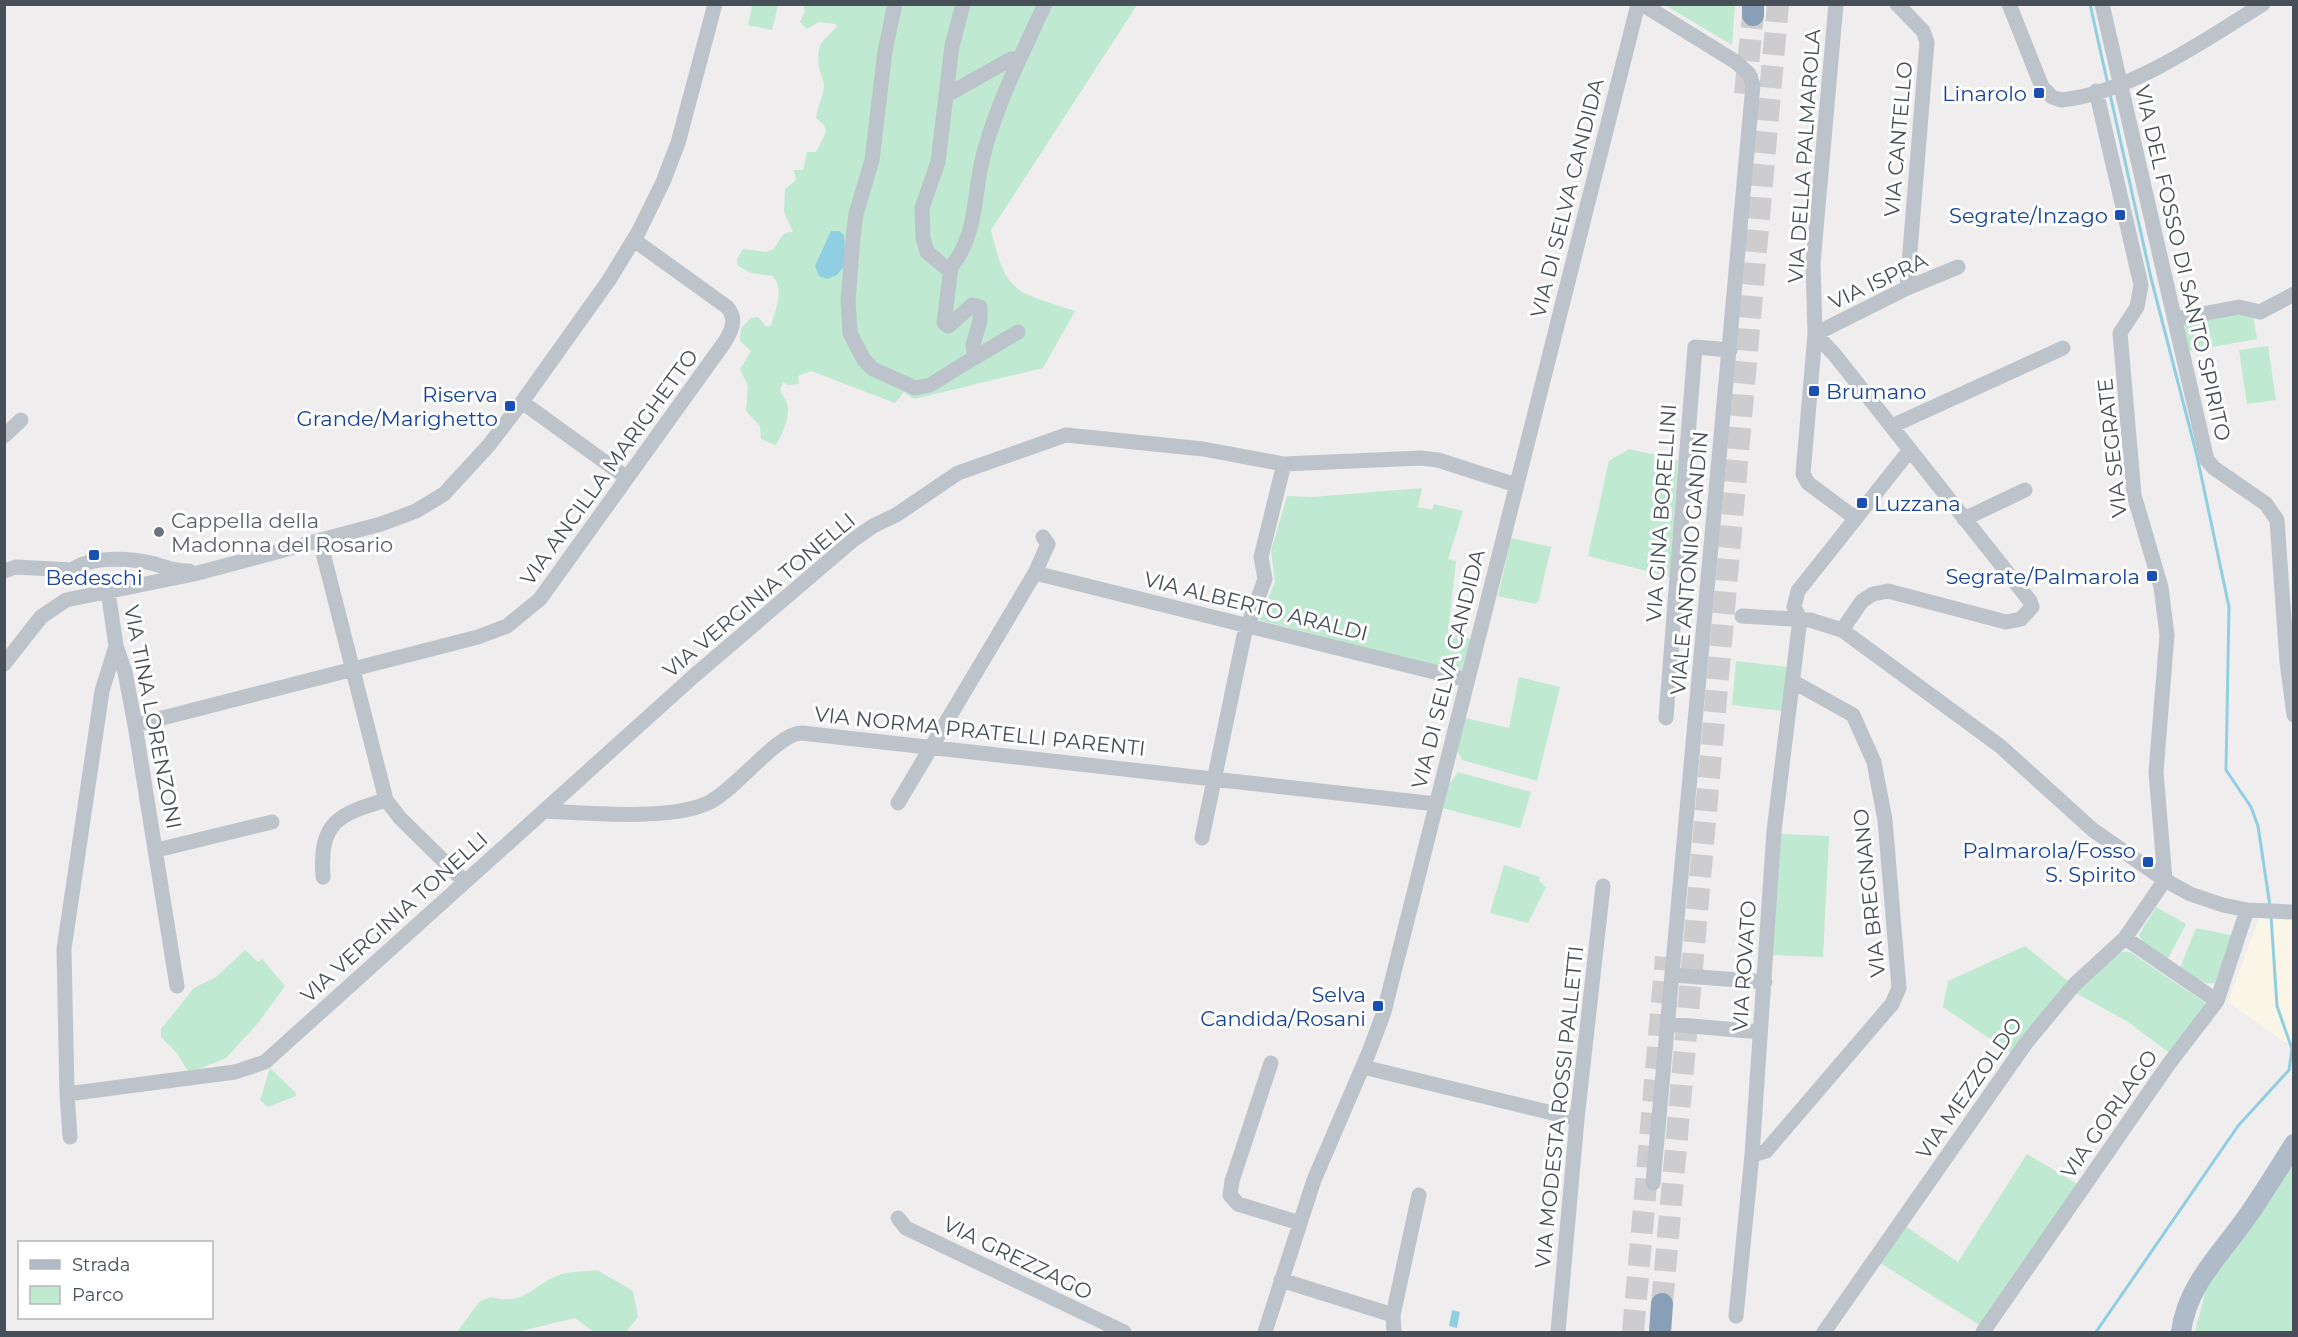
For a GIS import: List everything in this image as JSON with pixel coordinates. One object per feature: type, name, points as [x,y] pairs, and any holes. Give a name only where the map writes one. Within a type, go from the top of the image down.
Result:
[{"type":"highway","points":[[1660,1332],[1662,1304]]},
{"type":"main road","points":[[2181,1332],[2186,1309],[2199,1282],[2248,1215],[2294,1144]]},
{"type":"street","points":[[4,664],[41,617],[59,603],[78,596],[204,570],[398,519],[429,504],[462,476],[522,402],[580,322],[634,240],[663,182],[678,142],[715,4]]},
{"type":"street","points":[[895,4],[885,51],[872,160],[856,214],[848,312],[850,333],[864,360],[873,369],[911,392],[930,385],[1018,332]]},
{"type":"street","points":[[951,267],[945,267],[927,252],[922,220],[923,200],[934,178],[938,162],[952,46],[963,4]]},
{"type":"street","points":[[974,358],[973,345],[980,321],[980,308],[972,305],[948,326],[944,322],[951,267],[969,232],[984,149],[1019,59],[1045,4]]},
{"type":"street","name":"VIALE ANTONIO GANDIN","points":[[1640,4],[1736,62],[1752,82],[1730,350],[1653,1183]]},
{"type":"street","name":"VIA DI SELVA CANDIDA","points":[[1264,1332],[1324,1153],[1363,1067],[1384,1012],[1640,4]]},
{"type":"street","name":"VIA DELLA PALMAROLA","points":[[1836,4],[1813,263],[1815,334],[1804,477],[1855,519]]},
{"type":"street","name":"VIA CANTELLO","points":[[1897,4],[1923,31],[1927,42],[1907,288]]},
{"type":"street","points":[[2009,4],[2037,77],[2047,94],[2061,100],[2120,84],[2187,51],[2263,4]]},
{"type":"street","name":"VIA DEL FOSSO DI SANTO SPIRITO","points":[[2102,4],[2208,462],[2269,507],[2277,520],[2287,662],[2294,715]]},
{"type":"street","points":[[947,95],[1011,59],[1019,59]]},
{"type":"street","name":"VIA SEGRATE","points":[[2096,91],[2141,285],[2137,307],[2120,333],[2134,495],[2161,587],[2167,635],[2156,772],[2164,880]]},
{"type":"street","name":"VIA ANCILLA MARIGHETTO","points":[[135,725],[478,637],[512,622],[532,607],[552,585],[724,343],[733,325],[733,314],[727,308],[634,240]]},
{"type":"street","name":"VIA ISPRA","points":[[1815,334],[1907,288],[1958,267]]},
{"type":"street","points":[[2175,319],[2239,307],[2260,312],[2294,294]]},
{"type":"street","points":[[1815,334],[1892,426],[2030,602],[2031,609],[2023,618],[2013,622],[2002,622],[1888,591],[1873,594],[1862,601],[1842,630]]},
{"type":"street","name":"VIA GINA BORELLINI","points":[[1666,718],[1695,347],[1730,350]]},
{"type":"street","points":[[1892,426],[2063,348]]},
{"type":"street","points":[[522,402],[627,478]]},
{"type":"street","points":[[4,436],[21,420]]},
{"type":"street","name":"VIA VERGINIA TONELLI","points":[[67,1094],[235,1072],[260,1065],[695,675],[854,540],[873,525],[896,515],[941,482],[958,473],[1066,435],[1203,449],[1284,464],[1421,458],[1438,460],[1516,485]]},
{"type":"street","name":"VIA ROVATO","points":[[1736,1316],[1752,1155],[1774,831],[1800,619],[1794,609],[1796,594],[1910,450]]},
{"type":"street","points":[[1202,838],[1248,625],[1265,579],[1261,557],[1284,464]]},
{"type":"street","points":[[1964,519],[2025,490]]},
{"type":"street","points":[[898,803],[1035,573],[1048,544],[1043,537]]},
{"type":"street","points":[[320,541],[386,800],[400,818],[464,881]]},
{"type":"street","points":[[8,565],[72,570],[79,564],[95,561],[143,562],[180,571],[204,570]]},
{"type":"street","points":[[143,562],[149,568],[147,583]]},
{"type":"street","points":[[72,570],[78,596]]},
{"type":"street","name":"VIA ALBERTO ARALDI","points":[[1035,573],[1467,680]]},
{"type":"street","name":"VIA TINA LORENZONI","points":[[108,591],[116,646],[135,725],[157,850],[177,986]]},
{"type":"street","points":[[1742,616],[1822,622],[1842,630],[2000,746],[2093,830],[2164,880],[2198,897],[2247,910],[2294,912]]},
{"type":"street","points":[[70,1137],[64,949],[102,691],[116,646]]},
{"type":"street","name":"VIA BREGNANO","points":[[1752,1155],[1766,1151],[1892,1004],[1899,985],[1885,820],[1874,762],[1852,715],[1792,681]]},
{"type":"street","name":"VIA NORMA PRATELLI PARENTI","points":[[544,811],[604,814],[688,810],[714,800],[742,780],[783,739],[797,733],[1216,777],[1436,804]]},
{"type":"street","points":[[323,877],[324,850],[334,823],[350,811],[386,800]]},
{"type":"street","name":"VIA TINA LORENZONI","points":[[157,850],[272,822]]},
{"type":"street","name":"VIA MEZZOLDO","points":[[1824,1332],[2026,1043],[2074,985],[2125,938],[2164,880]]},
{"type":"street","name":"VIA MODESTA ROSSI PALLETTI","points":[[1558,1332],[1577,1119],[1603,886]]},
{"type":"street","name":"VIA GORLAGO","points":[[1983,1332],[2168,1065],[2217,1001],[2247,910]]},
{"type":"street","points":[[2125,938],[2217,1001]]},
{"type":"street","points":[[1673,975],[1765,982]]},
{"type":"street","points":[[1669,1024],[1760,1032]]},
{"type":"street","points":[[1271,1063],[1232,1181],[1230,1195],[1238,1204],[1300,1223]]},
{"type":"street","points":[[1363,1067],[1577,1119]]},
{"type":"street","points":[[1394,1332],[1393,1315],[1419,1195]]},
{"type":"street","name":"VIA GREZZAGO","points":[[897,1218],[906,1228],[1118,1331]]},
{"type":"street","points":[[1281,1280],[1393,1315]]},
{"type":"shaded area","points":[[2259,918],[2293,920],[2293,1043],[2284,1042],[2228,1002]]},
{"type":"green space","points":[[752,5],[778,5],[772,30],[748,25]]},
{"type":"green space","points":[[803,5],[1137,5],[991,230],[1002,267],[1008,279],[1016,287],[1026,294],[1075,311],[1043,368],[914,399],[904,392],[895,403],[811,371],[798,376],[799,384],[788,385],[783,382],[781,386],[788,413],[776,445],[761,439],[760,426],[746,411],[748,386],[740,369],[751,351],[740,341],[741,328],[751,318],[758,317],[766,326],[771,326],[779,294],[777,282],[773,276],[751,273],[738,266],[737,259],[743,249],[766,252],[774,249],[782,236],[793,232],[784,212],[785,189],[796,180],[794,170],[803,170],[807,152],[816,152],[826,132],[824,125],[816,118],[824,86],[818,53],[821,44],[837,27],[836,24],[819,22],[807,29],[800,22],[805,11]]},
{"type":"green space","points":[[1665,5],[1735,5],[1732,45]]},
{"type":"green space","points":[[2252,310],[2257,339],[2189,351],[2183,323]]},
{"type":"green space","points":[[2268,346],[2276,400],[2247,404],[2239,350]]},
{"type":"green space","points":[[1629,449],[1678,460],[1670,577],[1588,556],[1609,461]]},
{"type":"green space","points":[[1422,488],[1418,507],[1432,510],[1434,504],[1463,511],[1448,559],[1456,561],[1448,632],[1471,639],[1462,673],[1259,620],[1275,582],[1271,551],[1287,496],[1312,497]]},
{"type":"green space","points":[[1511,538],[1551,547],[1539,600],[1535,604],[1498,596]]},
{"type":"green space","points":[[1736,661],[1788,667],[1783,711],[1732,705]]},
{"type":"green space","points":[[1519,677],[1560,687],[1537,781],[1462,760],[1457,750],[1465,718],[1509,728]]},
{"type":"green space","points":[[1458,772],[1531,792],[1520,828],[1442,808],[1445,790]]},
{"type":"green space","points":[[1781,834],[1829,836],[1823,957],[1773,955]]},
{"type":"green space","points":[[1504,865],[1540,877],[1539,881],[1546,887],[1528,923],[1490,913]]},
{"type":"green space","points":[[2156,907],[2186,924],[2169,957],[2165,958],[2144,943],[2139,935]]},
{"type":"green space","points":[[2196,928],[2231,935],[2215,983],[2201,982],[2180,968]]},
{"type":"green space","points":[[2025,946],[2069,982],[2011,1053],[1943,1007],[1948,981]]},
{"type":"green space","points":[[245,950],[258,962],[262,959],[285,986],[258,1023],[226,1058],[189,1073],[177,1053],[161,1037],[161,1029],[194,988],[216,977]]},
{"type":"green space","points":[[2130,952],[2207,1004],[2171,1054],[2128,1022],[2076,993],[2114,955]]},
{"type":"green space","points":[[270,1068],[296,1093],[296,1096],[268,1107],[260,1100]]},
{"type":"green space","points":[[2027,1154],[2079,1185],[1981,1326],[1880,1263],[1905,1226],[1958,1262]]},
{"type":"green space","points":[[2293,1155],[2293,1332],[2195,1332],[2209,1279]]},
{"type":"green space","points":[[597,1270],[633,1291],[638,1317],[626,1332],[594,1332],[575,1318],[517,1332],[457,1332],[479,1302],[490,1297],[512,1299],[520,1297],[559,1275]]},
{"type":"water","points":[[831,231],[839,231],[844,235],[846,264],[837,275],[827,279],[819,276],[815,266]]},
{"type":"water","points":[[1452,1310],[1460,1312],[1457,1328],[1449,1326]]},
{"type":"waterway","points":[[2090,4],[2108,85]]},
{"type":"waterway","points":[[2110,94],[2151,278],[2197,456],[2229,607],[2226,770],[2251,807],[2258,826],[2270,906]]},
{"type":"waterway","points":[[2096,1332],[2238,1126],[2289,1070],[2292,1049],[2277,1006],[2271,916]]},
{"type":"tunnel","points":[[1662,1304],[1778,4]]},
{"type":"tunnel","points":[[1745,94],[1753,15]]},
{"type":"tunnel","points":[[1633,1332],[1666,957]]},
{"type":"place","name":"Linarolo","points":[[2039,93]]},
{"type":"place","name":"Segrate/Inzago","points":[[2120,215]]},
{"type":"place","name":"Brumano","points":[[1814,391]]},
{"type":"place","name":"Riserva Grande/Marighetto","points":[[510,406]]},
{"type":"place","name":"Luzzana","points":[[1862,503]]},
{"type":"place","name":"Cappella della Madonna del Rosario","points":[[159,532]]},
{"type":"place","name":"Bedeschi","points":[[94,555]]},
{"type":"place","name":"Segrate/Palmarola","points":[[2152,576]]},
{"type":"place","name":"Palmarola/Fosso S. Spirito","points":[[2148,862]]},
{"type":"place","name":"Selva Candida/Rosani","points":[[1378,1006]]}]
